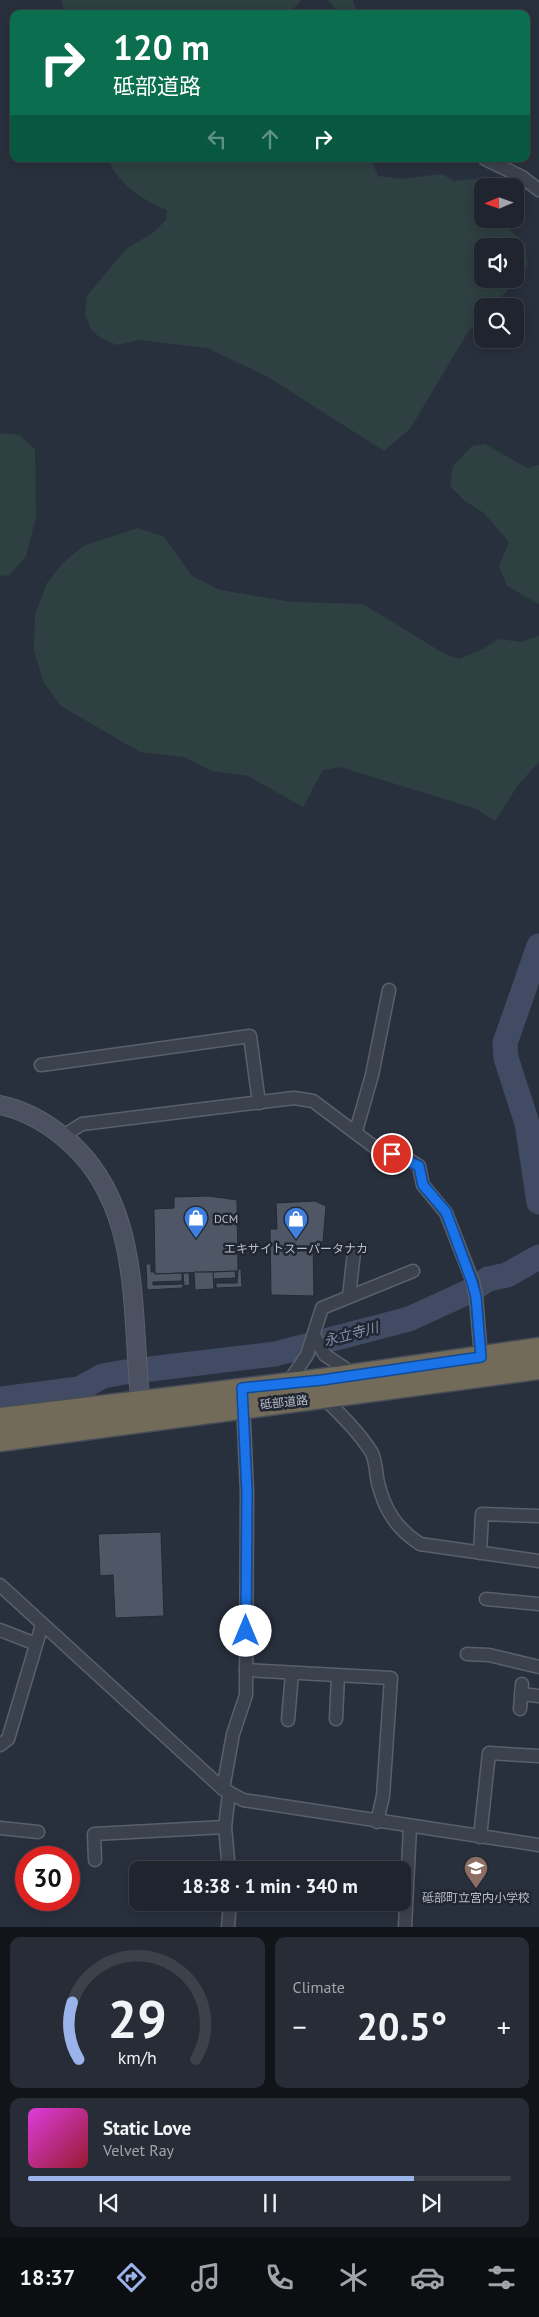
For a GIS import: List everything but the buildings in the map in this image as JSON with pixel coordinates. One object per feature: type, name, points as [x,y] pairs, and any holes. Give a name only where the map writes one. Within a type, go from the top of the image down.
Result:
[{"type":"highway","name":"砥部道路","points":[[243,1397],[288,1383],[323,1389],[355,1375],[539,1349]]},
{"type":"highway","name":"砥部道路","points":[[0,1440],[141,1412],[243,1397],[539,1368]]},
{"type":"highway","name":"砥部道路","points":[[0,1419],[141,1412]]},
{"type":"street","points":[[491,162],[522,177],[539,190]]},
{"type":"street","points":[[356,1131],[372,1075],[389,990]]},
{"type":"street","points":[[41,1065],[250,1036],[259,1103]]},
{"type":"street","points":[[63,1136],[82,1124],[294,1098],[313,1101],[332,1117],[356,1131],[377,1149],[408,1159],[419,1166],[423,1185],[446,1212],[472,1282],[476,1297],[481,1357]]},
{"type":"street","points":[[0,1105],[47,1124],[79,1149],[103,1180],[118,1216],[129,1260],[141,1412]]},
{"type":"street","points":[[348,1296],[354,1252]]},
{"type":"street","points":[[288,1383],[307,1355],[322,1308],[413,1271]]},
{"type":"street","points":[[314,1335],[325,1355],[355,1375]]},
{"type":"street","points":[[323,1389],[373,1455],[378,1484],[393,1520],[404,1534],[420,1544],[539,1561]]},
{"type":"street","points":[[228,1861],[225,1827],[226,1791],[233,1734],[246,1695],[247,1492],[243,1397]]},
{"type":"street","points":[[480,1553],[482,1514],[539,1516]]},
{"type":"street","points":[[0,1585],[226,1791],[243,1800],[377,1822],[539,1845]]},
{"type":"street","points":[[486,1599],[539,1604]]},
{"type":"street","points":[[0,1745],[8,1740],[42,1625]]},
{"type":"street","points":[[0,1630],[36,1644]]},
{"type":"street","points":[[467,1654],[489,1655],[539,1667]]},
{"type":"street","points":[[246,1670],[391,1678],[383,1796],[377,1822]]},
{"type":"street","points":[[288,1720],[292,1673]]},
{"type":"street","points":[[336,1719],[338,1676]]},
{"type":"street","points":[[520,1709],[522,1689],[539,1696]]},
{"type":"street","points":[[480,1837],[488,1753],[539,1756]]},
{"type":"street","points":[[95,1860],[94,1834],[225,1827]]},
{"type":"street","points":[[405,1927],[410,1827]]},
{"type":"street","points":[[0,1828],[38,1832]]},
{"type":"street","points":[[228,1927],[229,1911]]},
{"type":"shaded area","points":[[62,0],[301,0],[292,10],[63,10]]},
{"type":"shaded area","points":[[328,0],[353,0],[358,10],[337,10]]},
{"type":"shaded area","points":[[109,162],[372,162],[378,176],[400,179],[442,174],[454,181],[474,179],[474,228],[509,228],[519,238],[474,238],[474,288],[510,288],[499,298],[474,298],[474,324],[410,429],[384,451],[268,377],[207,348],[140,340],[117,345],[99,337],[91,329],[85,314],[87,296],[126,249],[154,232],[166,220],[167,210],[140,196],[125,183]]},
{"type":"shaded area","points":[[524,243],[525,244],[528,265],[524,270]]},
{"type":"shaded area","points":[[0,433],[19,435],[35,449],[36,517],[26,556],[10,575],[0,576]]},
{"type":"shaded area","points":[[485,444],[527,468],[539,465],[539,604],[507,586],[499,566],[509,542],[484,513],[465,501],[450,486],[453,466],[472,446]]},
{"type":"shaded area","points":[[138,528],[164,537],[192,576],[220,590],[292,602],[363,604],[443,653],[459,659],[483,649],[499,639],[521,642],[539,636],[539,762],[518,785],[495,821],[477,809],[340,767],[323,770],[303,807],[248,776],[212,771],[184,757],[140,752],[61,706],[44,683],[34,651],[35,615],[47,583],[63,563],[83,546]]},
{"type":"waterway","name":"永立寺川","points":[[539,946],[505,1043],[506,1058],[527,1123],[539,1202]]},
{"type":"waterway","name":"永立寺川","points":[[150,1369],[275,1354],[409,1319],[468,1292],[488,1279],[507,1275],[539,1257]]},
{"type":"waterway","name":"永立寺川","points":[[0,1399],[79,1389],[103,1376],[125,1372]]},
{"type":"place","name":"DCM","points":[[196,1239]]},
{"type":"place","name":"エキサイトスーパータナカ","points":[[296,1240]]},
{"type":"place","name":"砥部町立宮内小学校","points":[[476,1889]]},
{"type":"route","points":[[246,1631],[247,1492],[242,1388],[322,1380],[481,1357],[476,1297],[446,1212],[423,1185],[419,1166],[408,1159],[392,1154]]}]
